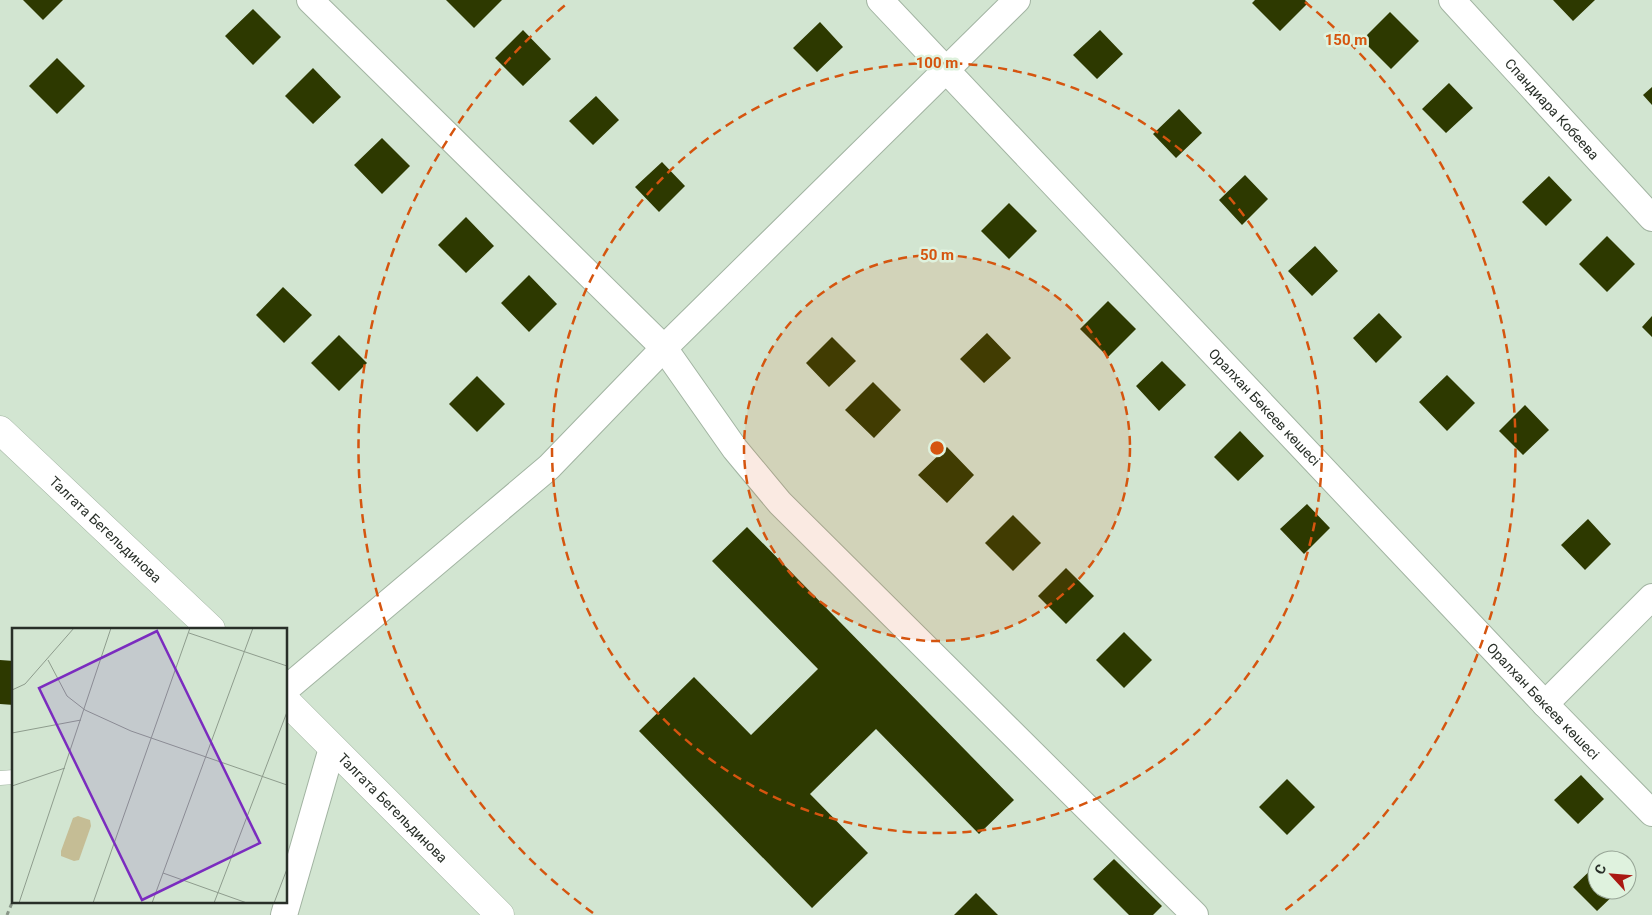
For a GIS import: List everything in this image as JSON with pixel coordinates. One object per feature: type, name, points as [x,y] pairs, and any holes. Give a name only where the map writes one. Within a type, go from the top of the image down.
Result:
[{"type":"street","points":[[310,0],[664,348],[735,449],[780,503],[1195,915]]},
{"type":"street","name":"Оралхан Бөкеев көшесі","points":[[880,0],[1545,704],[1652,813]]},
{"type":"street","points":[[288,687],[549,467],[664,348],[1017,0]]},
{"type":"street","name":"Спандиара Кобеева","points":[[1452,0],[1652,218]]},
{"type":"street","name":"Талгата Бегельдинова","points":[[0,430],[210,628]]},
{"type":"street","points":[[1545,704],[1652,597]]},
{"type":"street","name":"Талгата Бегельдинова","points":[[288,703],[500,915]]},
{"type":"street","points":[[288,901],[332,748]]},
{"type":"street","points":[[284,915],[288,902]]},
{"type":"path","points":[[7,915],[12,902]]},
{"type":"building","points":[[23,0],[63,0],[43,20]]},
{"type":"building","points":[[446,0],[502,0],[474,28]]},
{"type":"building","points":[[1255,0],[1305,0],[1308,3],[1280,31],[1252,3]]},
{"type":"building","points":[[1553,0],[1595,0],[1573,21]]},
{"type":"building","points":[[253,9],[281,37],[253,65],[225,36]]},
{"type":"building","points":[[1390,12],[1419,41],[1391,69],[1362,40]]},
{"type":"building","points":[[820,22],[843,47],[817,72],[793,48]]},
{"type":"building","points":[[523,30],[551,59],[523,86],[495,58]]},
{"type":"building","points":[[1100,30],[1123,54],[1097,79],[1073,55]]},
{"type":"building","points":[[57,58],[85,86],[57,114],[29,86]]},
{"type":"building","points":[[313,68],[341,97],[313,124],[285,96]]},
{"type":"building","points":[[1449,83],[1473,108],[1446,133],[1422,109]]},
{"type":"building","points":[[1652,87],[1652,105],[1643,95]]},
{"type":"building","points":[[596,96],[619,120],[593,145],[569,121]]},
{"type":"building","points":[[1179,109],[1202,133],[1176,158],[1153,134]]},
{"type":"building","points":[[382,138],[410,166],[382,194],[354,165]]},
{"type":"building","points":[[662,162],[685,186],[659,212],[635,187]]},
{"type":"building","points":[[1245,175],[1268,199],[1242,225],[1219,200]]},
{"type":"building","points":[[1549,176],[1572,200],[1546,226],[1522,202]]},
{"type":"building","points":[[1009,203],[1037,231],[1009,259],[981,231]]},
{"type":"building","points":[[466,217],[494,246],[466,273],[438,245]]},
{"type":"building","points":[[1607,236],[1635,264],[1607,292],[1579,264]]},
{"type":"building","points":[[1315,246],[1338,271],[1312,296],[1288,271]]},
{"type":"building","points":[[529,275],[557,304],[529,332],[501,303]]},
{"type":"building","points":[[283,287],[312,315],[284,343],[256,315]]},
{"type":"building","points":[[1108,301],[1136,329],[1108,357],[1080,329]]},
{"type":"building","points":[[1379,313],[1402,337],[1376,363],[1353,338]]},
{"type":"building","points":[[1652,316],[1652,337],[1642,327]]},
{"type":"building","points":[[987,333],[1011,358],[984,383],[960,359]]},
{"type":"building","points":[[339,335],[367,363],[339,391],[311,363]]},
{"type":"building","points":[[832,337],[856,361],[829,387],[806,363]]},
{"type":"building","points":[[1162,361],[1186,385],[1159,411],[1136,386]]},
{"type":"building","points":[[1447,375],[1475,403],[1447,431],[1419,402]]},
{"type":"building","points":[[477,376],[505,404],[477,432],[449,404]]},
{"type":"building","points":[[873,382],[901,410],[874,438],[845,410]]},
{"type":"building","points":[[1525,405],[1549,430],[1523,455],[1499,431]]},
{"type":"building","points":[[1240,431],[1264,456],[1238,481],[1214,457]]},
{"type":"building","points":[[947,447],[974,475],[947,503],[918,475]]},
{"type":"building","points":[[1307,504],[1330,528],[1304,554],[1280,529]]},
{"type":"building","points":[[1013,515],[1041,543],[1013,571],[985,543]]},
{"type":"building","points":[[1588,519],[1611,544],[1585,570],[1561,545]]},
{"type":"building","points":[[747,527],[1014,800],[979,834],[876,729],[810,794],[868,853],[812,908],[639,731],[694,677],[751,735],[818,669],[712,561]]},
{"type":"building","points":[[1066,568],[1094,596],[1066,624],[1038,596]]},
{"type":"building","points":[[1124,632],[1152,660],[1124,688],[1096,660]]},
{"type":"building","points":[[0,660],[12,661],[12,705],[0,704]]},
{"type":"building","points":[[1581,775],[1604,799],[1578,824],[1554,800]]},
{"type":"building","points":[[1287,779],[1315,807],[1287,835],[1259,807]]},
{"type":"building","points":[[1114,859],[1162,906],[1153,915],[1129,915],[1093,879]]},
{"type":"building","points":[[1587,874],[1587,900],[1609,900],[1597,911],[1573,887]]},
{"type":"building","points":[[976,893],[998,915],[954,915]]}]
